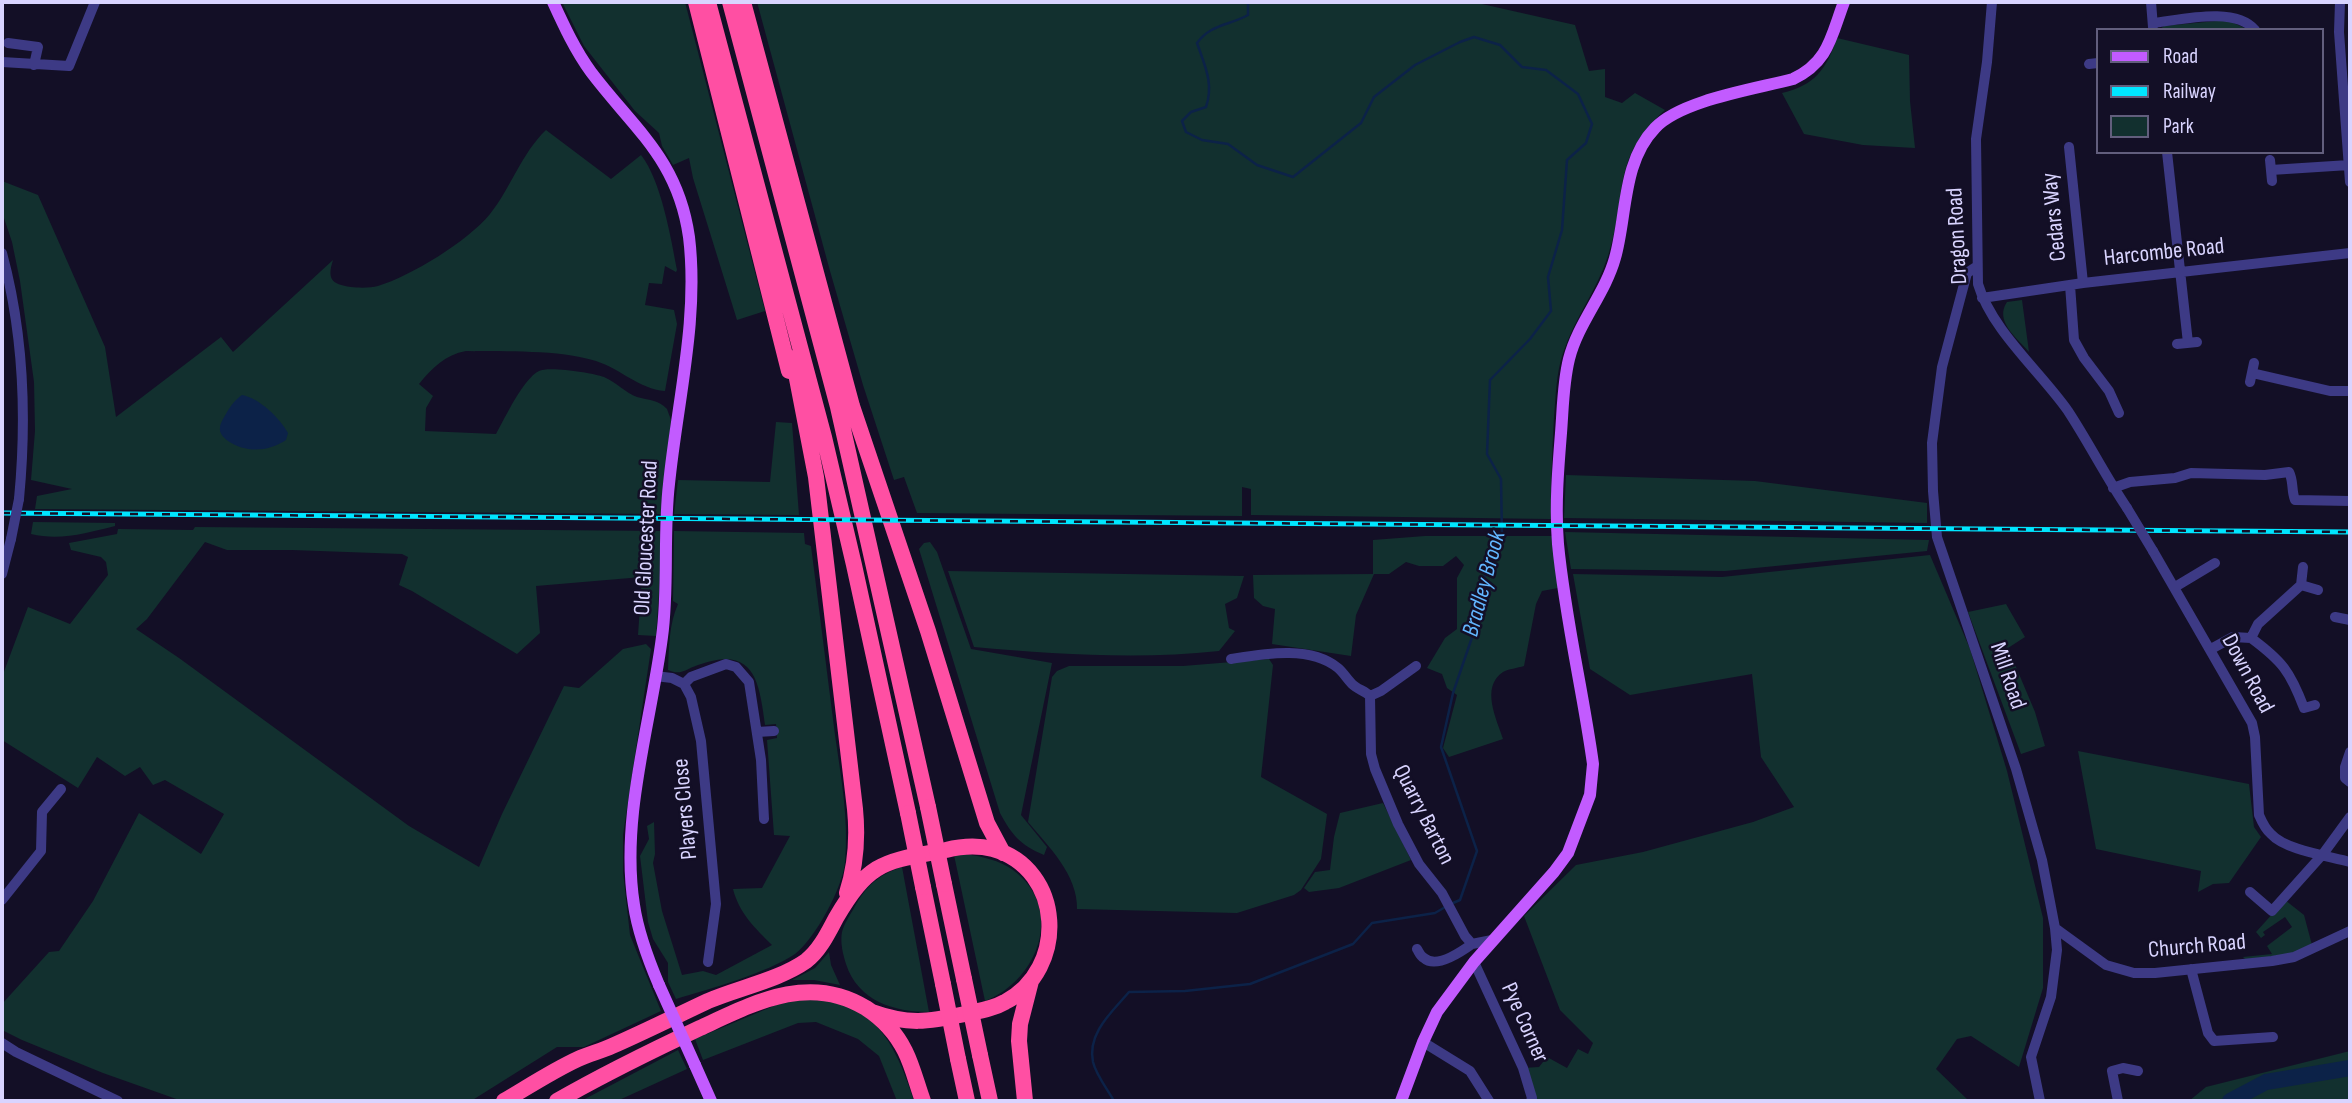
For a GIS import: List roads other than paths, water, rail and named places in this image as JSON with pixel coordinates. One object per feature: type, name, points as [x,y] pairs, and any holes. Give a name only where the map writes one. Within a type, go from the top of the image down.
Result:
[{"type":"highway","points":[[696,2],[800,413],[831,615]]},
{"type":"highway","points":[[708,2],[780,269],[851,552],[967,1101]]},
{"type":"highway","points":[[730,2],[838,407],[928,807],[990,1101]]},
{"type":"highway","points":[[743,2],[852,406],[928,631],[987,823],[1003,853]]},
{"type":"highway","points":[[780,269],[790,343],[816,477],[858,835],[852,877],[843,908]]},
{"type":"highway","points":[[520,1101],[609,1048],[710,1000],[807,960],[823,942],[868,873],[897,859],[970,846],[992,848],[1014,859],[1031,875],[1048,905],[1051,924],[1042,965],[1016,996],[989,1009],[931,1022],[914,1022],[872,1012],[840,995],[800,991],[778,996],[716,1021],[645,1054],[558,1101]]},
{"type":"highway","points":[[1025,1101],[1019,1041],[1020,1024],[1031,981]]},
{"type":"highway","points":[[872,1012],[889,1026],[906,1053],[923,1101]]},
{"type":"highway","points":[[504,1101],[579,1058],[609,1048]]},
{"type":"main road","name":"Old Gloucester Road","points":[[553,2],[589,69],[663,160],[680,196],[688,235],[692,277],[690,320],[668,487],[665,601],[634,816],[630,865],[640,934],[659,985],[711,1101]]},
{"type":"main road","points":[[1401,1101],[1437,1012],[1492,940],[1568,853],[1581,823],[1593,779],[1589,735],[1558,544],[1559,457],[1565,383],[1570,357],[1610,275],[1620,238],[1632,170],[1654,128],[1671,115],[1700,103],[1793,79],[1808,72],[1820,62],[1844,2]]},
{"type":"street","points":[[2,62],[69,66],[95,2]]},
{"type":"street","name":"Dragon Road","points":[[1992,2],[1976,139],[1976,267],[1982,298],[1995,319],[2068,412],[2127,508]]},
{"type":"street","points":[[2151,2],[2153,26],[2228,15],[2253,28]]},
{"type":"street","points":[[2340,2],[2339,31],[2350,182]]},
{"type":"street","points":[[8,43],[50,51]]},
{"type":"street","points":[[34,65],[38,47]]},
{"type":"street","name":"Cedars Way","points":[[2069,147],[2083,283]]},
{"type":"street","points":[[2167,154],[2187,343]]},
{"type":"street","points":[[2271,170],[2349,165]]},
{"type":"street","points":[[2,253],[17,317],[22,358],[24,428],[19,499],[2,574]]},
{"type":"street","name":"Harcombe Road","points":[[1982,298],[2083,283],[2350,253]]},
{"type":"street","name":"Mill Road","points":[[1976,267],[1967,273],[1942,367],[1932,443],[1933,491],[1937,537],[2016,769],[2042,860],[2055,928],[2057,950],[2051,997],[2031,1057],[2039,1101]]},
{"type":"street","points":[[2070,285],[2074,340],[2109,391],[2119,413]]},
{"type":"street","points":[[2252,372],[2330,391],[2350,391]]},
{"type":"street","points":[[2113,488],[2130,482],[2175,478],[2191,473],[2265,475],[2289,472],[2293,480],[2292,493],[2295,500],[2350,501]]},
{"type":"street","name":"Down Road","points":[[2127,508],[2252,723],[2259,815],[2264,826],[2281,843],[2350,862]]},
{"type":"street","points":[[2175,587],[2215,563]]},
{"type":"street","points":[[2251,638],[2258,624],[2301,585],[2303,567]]},
{"type":"street","points":[[2301,585],[2318,590]]},
{"type":"street","points":[[2335,617],[2350,620]]},
{"type":"street","points":[[2211,649],[2232,637],[2251,638],[2276,657],[2292,678],[2304,708],[2315,705]]},
{"type":"street","points":[[1231,659],[1279,653],[1312,657],[1338,668],[1354,686],[1363,689],[1370,696],[1416,666]]},
{"type":"street","points":[[655,676],[672,678],[684,684],[691,677],[720,665],[731,664],[736,667],[751,688],[764,819]]},
{"type":"street","name":"Players Close","points":[[684,684],[691,697],[701,741],[716,904],[708,962]]},
{"type":"street","name":"Quarry Barton","points":[[1370,696],[1371,754],[1375,769],[1398,824],[1419,864],[1442,893],[1472,944]]},
{"type":"street","points":[[757,732],[774,731]]},
{"type":"street","points":[[2347,750],[2345,778],[2350,782]]},
{"type":"street","points":[[4,892],[41,851],[42,812],[61,789]]},
{"type":"street","points":[[2250,892],[2272,911],[2323,854],[2350,817]]},
{"type":"street","name":"Church Road","points":[[2055,928],[2106,965],[2134,972],[2191,969],[2294,957],[2350,931]]},
{"type":"street","points":[[1417,948],[1424,960],[1432,962],[1443,960],[1472,944],[1492,940]]},
{"type":"street","name":"Pye Corner","points":[[1474,962],[1523,1068],[1531,1101]]},
{"type":"street","points":[[2191,969],[2208,1033],[2214,1041],[2273,1037]]},
{"type":"street","points":[[1423,1042],[1470,1071],[1489,1101]]},
{"type":"street","points":[[2,1043],[118,1101]]},
{"type":"street","points":[[2118,1101],[2112,1071],[2123,1068],[2138,1072]]},
{"type":"water","points":[[242,395],[262,404],[274,415],[288,433],[286,440],[264,449],[250,449],[242,448],[224,438],[220,431],[221,423],[232,404]]},
{"type":"waterway","name":"Bradley Brook","points":[[1248,2],[1248,15],[1208,32],[1197,43],[1208,75],[1208,99],[1206,107],[1191,112],[1182,121],[1186,132],[1202,140],[1228,144],[1257,165],[1293,177],[1361,123],[1374,97],[1415,65],[1474,37],[1500,45],[1522,67],[1546,70],[1578,94],[1592,124],[1586,143],[1567,160],[1562,230],[1548,277],[1551,311],[1530,339],[1490,380],[1487,454],[1501,479],[1502,537],[1479,590],[1480,614],[1453,693],[1441,747],[1477,851],[1460,900],[1453,903]]},
{"type":"waterway","name":"Bradley Brook","points":[[1114,1101],[1097,1072],[1092,1051],[1102,1024],[1129,992],[1185,991],[1250,984],[1353,944],[1372,923],[1435,913],[1447,906]]},
{"type":"waterway","points":[[2230,1101],[2266,1082],[2350,1068]]},
{"type":"railway","points":[[2,513],[2350,532]]}]
